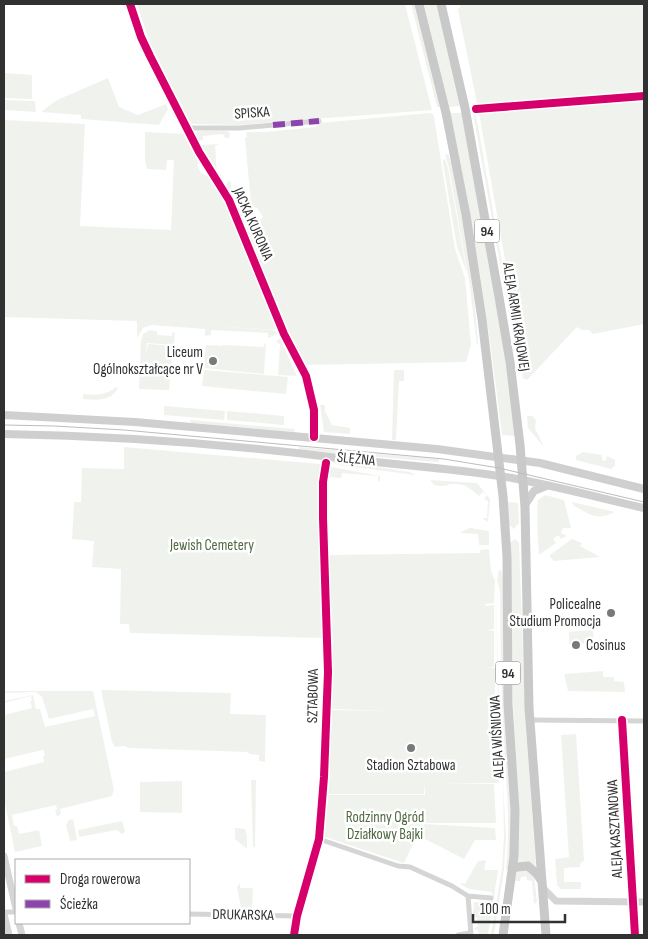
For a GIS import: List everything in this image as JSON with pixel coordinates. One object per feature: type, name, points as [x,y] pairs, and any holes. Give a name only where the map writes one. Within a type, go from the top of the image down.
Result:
[{"type":"main road","name":"94","points":[[419,4],[445,109],[466,215],[480,310],[500,476]]},
{"type":"main road","name":"ALEJA ARMII KRAJOWEJ","points":[[441,4],[465,108],[499,297],[511,370],[521,460]]},
{"type":"main road","name":"ŚLĘŻNA","points":[[4,415],[135,422],[429,448],[521,460],[644,489]]},
{"type":"main road","name":"ŚLĘŻNA","points":[[4,434],[81,435],[138,439],[331,457],[500,476],[644,508]]},
{"type":"main road","name":"94","points":[[521,460],[525,507],[530,720],[546,935]]},
{"type":"main road","name":"ALEJA WIŚNIOWA","points":[[500,476],[506,549],[508,704],[515,810],[515,839],[503,935]]},
{"type":"main road","points":[[525,507],[534,491],[546,486]]},
{"type":"main road","points":[[512,870],[517,867],[528,866],[537,874],[542,885]]},
{"type":"street","name":"JACKA KURONIA","points":[[130,4],[147,52],[202,157],[229,200],[284,334],[306,376],[314,410],[314,437]]},
{"type":"street","name":"SPISKA","points":[[187,128],[240,128],[319,121]]},
{"type":"street","name":"SZTABOWA","points":[[294,935],[297,916],[319,839],[326,733],[327,642],[323,482],[325,467],[331,457]]},
{"type":"street","points":[[530,720],[644,721]]},
{"type":"street","name":"ALEJA KASZTANOWA","points":[[622,720],[635,935]]},
{"type":"street","points":[[319,839],[398,866],[410,867],[452,886],[468,896],[491,898]]},
{"type":"street","points":[[4,856],[15,906]]},
{"type":"street","points":[[542,885],[556,901]]},
{"type":"street","points":[[458,935],[471,934],[468,896]]},
{"type":"street","points":[[544,914],[556,901],[644,902]]},
{"type":"street","points":[[4,913],[9,935]]},
{"type":"street","name":"DRUKARSKA","points":[[190,914],[297,916]]},
{"type":"green space","points":[[137,4],[405,4],[432,110],[239,125],[191,124],[148,38]]},
{"type":"green space","points":[[411,4],[415,4],[441,107],[437,107]]},
{"type":"green space","points":[[424,4],[437,4],[461,106],[449,107]]},
{"type":"green space","points":[[461,4],[644,4],[644,324],[593,334],[589,330],[581,330],[577,327],[527,380],[523,378],[518,333],[479,113],[458,10]]},
{"type":"green space","points":[[4,73],[32,75],[32,99],[4,98]]},
{"type":"green space","points":[[108,78],[119,107],[138,115],[166,104],[168,109],[159,125],[81,119],[81,115],[41,112],[57,100]]},
{"type":"green space","points":[[4,100],[35,101],[36,112],[4,110]]},
{"type":"green space","points":[[430,113],[434,117],[455,249],[465,278],[471,345],[466,362],[304,365],[295,349],[238,213],[239,211],[249,209],[260,220],[263,217],[257,208],[251,205],[246,132],[316,127],[319,123]]},
{"type":"green space","points":[[450,113],[462,113],[501,330],[515,436],[502,435],[480,273]]},
{"type":"green space","points":[[473,113],[475,114],[478,126],[514,331],[515,347]]},
{"type":"green space","points":[[4,120],[85,124],[80,226],[171,230],[174,160],[167,160],[166,170],[147,169],[145,160],[145,132],[187,134],[199,155],[200,159],[197,165],[201,173],[214,179],[224,196],[244,240],[279,330],[190,325],[273,330],[279,333],[268,338],[268,333],[211,330],[211,335],[205,336],[205,329],[152,325],[143,328],[137,338],[137,321],[4,317]]},
{"type":"green space","points":[[198,131],[227,131],[230,133],[229,138],[225,138],[223,134],[203,136],[203,140],[198,141],[201,145],[219,144],[215,146],[217,173],[221,175],[222,182],[226,188],[227,182],[231,181],[231,189],[235,189],[234,195],[228,194],[203,154],[196,138],[195,133]]},
{"type":"green space","points":[[448,154],[453,167],[468,255],[474,299],[477,346],[470,287],[449,168],[445,155]]},
{"type":"green space","points":[[445,159],[467,273],[457,247],[443,163]]},
{"type":"green space","points":[[150,330],[157,331],[157,335],[172,336],[172,332],[175,333],[174,345],[147,343],[146,357],[148,344],[173,346],[169,390],[139,389],[141,340],[143,334]]},
{"type":"green space","points":[[280,338],[297,376],[278,375],[280,344],[276,342]]},
{"type":"green space","points":[[265,343],[264,374],[204,368],[206,345],[264,347]]},
{"type":"green space","points":[[204,370],[288,377],[286,394],[202,386]]},
{"type":"green space","points":[[394,370],[404,370],[404,381],[399,381],[396,440],[392,440]]},
{"type":"green space","points":[[116,387],[118,388],[115,393],[107,398],[98,400],[83,399],[83,394],[97,395]]},
{"type":"green space","points":[[320,405],[325,405],[325,411],[332,425],[350,428],[350,434],[324,432]]},
{"type":"green space","points":[[164,406],[225,411],[224,420],[164,415]]},
{"type":"green space","points":[[227,411],[284,416],[284,425],[227,420]]},
{"type":"green space","points":[[527,416],[532,416],[536,420],[535,428],[544,447],[528,428]]},
{"type":"green space","points":[[190,420],[295,429],[294,432],[191,423]]},
{"type":"green space","name":"Jewish Cemetery","points":[[124,447],[320,464],[324,638],[130,633],[129,624],[120,624],[121,569],[92,567],[94,541],[72,539],[74,502],[81,502],[82,468],[124,469]]},
{"type":"green space","points":[[299,447],[439,459],[439,462],[299,450]]},
{"type":"green space","points":[[583,452],[602,455],[602,460],[606,461],[607,456],[615,460],[615,466],[611,469],[576,460],[576,456]]},
{"type":"green space","points":[[336,461],[410,472],[416,475],[339,465],[332,462]]},
{"type":"green space","points":[[331,467],[380,476],[380,481],[378,481],[378,476],[342,473],[341,478],[327,477]]},
{"type":"green space","points":[[430,480],[477,483],[486,495],[483,492],[479,496],[461,484],[441,486],[434,485]]},
{"type":"green space","points":[[487,495],[490,499],[488,522],[482,518],[487,518],[488,501],[484,499]]},
{"type":"green space","points":[[545,495],[564,500],[571,528],[563,528],[561,533],[567,536],[561,539],[558,535],[553,539],[556,543],[539,555],[538,500]]},
{"type":"green space","points":[[508,502],[518,503],[519,523],[514,529],[508,524]]},
{"type":"green space","points":[[572,502],[615,512],[603,516],[594,516],[574,506]]},
{"type":"green space","points":[[470,528],[489,531],[489,545],[479,545],[478,534],[459,533]]},
{"type":"green space","points":[[515,539],[519,543],[526,729],[536,867],[534,865],[517,864],[519,811],[513,703],[510,543]]},
{"type":"green space","points":[[572,539],[582,543],[580,546],[600,557],[554,561],[550,557],[550,555]]},
{"type":"green space","name":"Rodzinny Ogród Działkowy Bajki","points":[[489,549],[491,571],[495,581],[494,603],[485,604],[486,606],[494,605],[494,629],[487,630],[494,631],[494,667],[488,668],[495,668],[495,717],[499,783],[440,783],[494,784],[496,823],[423,823],[404,863],[325,837],[322,833],[327,795],[425,795],[425,783],[424,794],[327,794],[331,710],[391,711],[332,709],[328,555],[480,553],[480,550]]},
{"type":"green space","points":[[499,570],[501,570],[503,578],[511,803],[508,869],[506,869],[508,819],[502,718],[500,591],[497,580]]},
{"type":"green space","points":[[496,585],[499,707],[506,838],[504,869],[494,935],[491,934],[502,868],[504,838],[503,783],[498,714]]},
{"type":"green space","points":[[593,630],[594,643],[569,644],[569,632]]},
{"type":"green space","points":[[603,671],[603,677],[614,677],[614,681],[624,682],[625,692],[568,691],[564,674]]},
{"type":"green space","points":[[101,690],[231,693],[230,714],[266,715],[265,762],[259,761],[259,755],[249,754],[248,752],[115,747],[112,742]]},
{"type":"green space","points":[[4,691],[93,691],[114,790],[112,796],[60,809],[61,814],[57,817],[56,805],[12,815],[14,826],[17,826],[19,834],[39,830],[42,846],[15,852],[4,799],[4,772],[44,762],[43,756],[45,755],[43,750],[4,759],[4,715],[32,708],[30,701],[32,701],[31,696],[4,703],[4,701],[33,695],[36,709],[40,709],[45,727],[95,716],[93,709],[49,719],[42,697],[36,692],[4,693]]},
{"type":"green space","points":[[576,734],[584,861],[581,862],[580,867],[564,868],[564,882],[581,882],[581,889],[561,889],[557,885],[555,859],[569,857],[561,735]]},
{"type":"green space","points":[[251,780],[256,780],[255,847],[253,847]]},
{"type":"green space","points":[[182,781],[182,813],[140,812],[140,782]]},
{"type":"green space","points":[[73,819],[77,840],[70,841],[66,825],[69,820]]},
{"type":"green space","points":[[122,821],[125,832],[122,834],[117,830],[79,837],[78,830]]},
{"type":"green space","points":[[424,824],[495,828],[496,840],[475,840],[464,859],[419,836]]},
{"type":"green space","points":[[235,828],[245,829],[247,849],[235,839]]},
{"type":"green space","points":[[486,860],[484,870],[498,870],[488,935],[479,935],[478,930],[473,929],[478,926],[477,917],[473,917],[474,902],[491,903],[492,892],[469,889],[460,884],[465,884],[478,861]]},
{"type":"green space","points":[[525,869],[534,876],[537,902],[534,904],[532,881],[527,880],[526,876],[521,877],[520,881],[515,881],[507,935],[515,876],[518,871]]},
{"type":"green space","points":[[240,883],[240,888],[253,888],[252,908],[241,908],[237,887]]},
{"type":"tram line","points":[[4,425],[124,430],[444,459],[499,468],[644,502]]},
{"type":"marked path","points":[[273,125],[319,121]]},
{"type":"cycle path","points":[[130,4],[141,37],[150,56],[199,152],[229,200],[284,334],[306,376],[314,410],[314,437]]},
{"type":"cycle path","points":[[476,109],[644,96]]},
{"type":"cycle path","points":[[294,935],[297,916],[319,839],[324,777],[328,672],[323,518],[323,482],[326,463]]},
{"type":"cycle path","points":[[622,720],[635,935]]},
{"type":"place","name":"Liceum Ogólnokształcące nr V","points":[[213,361]]},
{"type":"place","name":"Policealne Studium Promocja","points":[[611,613]]},
{"type":"place","name":"Cosinus","points":[[576,645]]},
{"type":"place","name":"Stadion Sztabowa","points":[[411,748]]}]
